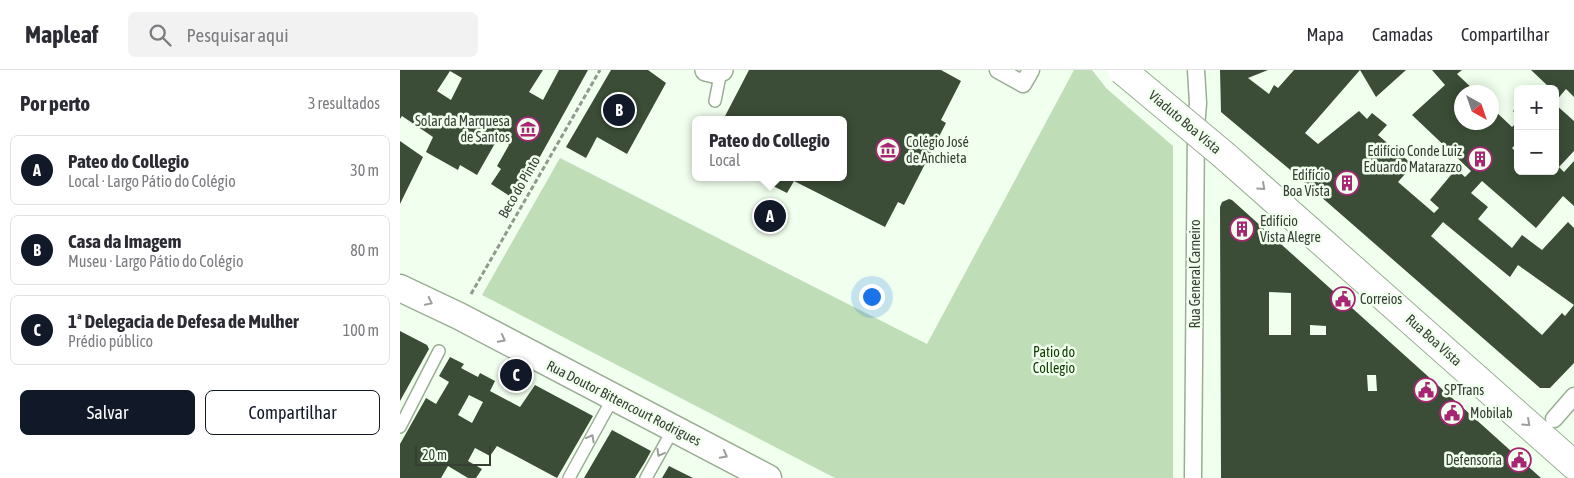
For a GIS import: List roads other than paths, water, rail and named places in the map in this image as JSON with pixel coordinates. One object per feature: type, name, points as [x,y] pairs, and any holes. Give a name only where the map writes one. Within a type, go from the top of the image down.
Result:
[{"type":"main road","name":"Viaduto Boa Vista","points":[[1122,70],[1225,156]]},
{"type":"main road","name":"Rua Boa Vista","points":[[1225,156],[1574,465]]},
{"type":"street","points":[[998,70],[1023,84],[1031,70]]},
{"type":"street","name":"Rua General Carneiro","points":[[1193,478],[1195,162],[1198,103],[1196,70]]},
{"type":"street","name":"Rua Doutor Bittencourt Rodrigues","points":[[400,288],[459,316],[768,478]]},
{"type":"street","points":[[1554,418],[1574,396]]},
{"type":"lane","points":[[715,101],[716,70]]},
{"type":"lane","points":[[400,427],[439,351]]},
{"type":"lane","points":[[569,478],[613,398]]},
{"type":"lane","points":[[646,478],[674,428]]},
{"type":"place","name":"Casa da Imagem","points":[[619,110]]},
{"type":"place","name":"Solar da Marquesa de Santos","points":[[528,129]]},
{"type":"place","name":"Colégio José de Anchieta","points":[[888,150]]},
{"type":"place","name":"Edifício Conde Luiz Eduardo Matarazzo","points":[[1480,159]]},
{"type":"place","name":"Edifício Boa Vista","points":[[1347,183]]},
{"type":"place","name":"Pateo do Collegio","points":[[770,216]]},
{"type":"place","name":"Edifício Vista Alegre","points":[[1242,229]]},
{"type":"place","name":"Correios","points":[[1343,299]]},
{"type":"place","name":"1ª Delegacia de Defesa de Mulher","points":[[516,375]]},
{"type":"place","name":"SPTrans","points":[[1426,390]]},
{"type":"place","name":"Mobilab","points":[[1452,413]]},
{"type":"place","name":"Defensoria","points":[[1519,460]]},
{"type":"park label","name":"Patio do Collegio","points":[[1054,360]]}]
